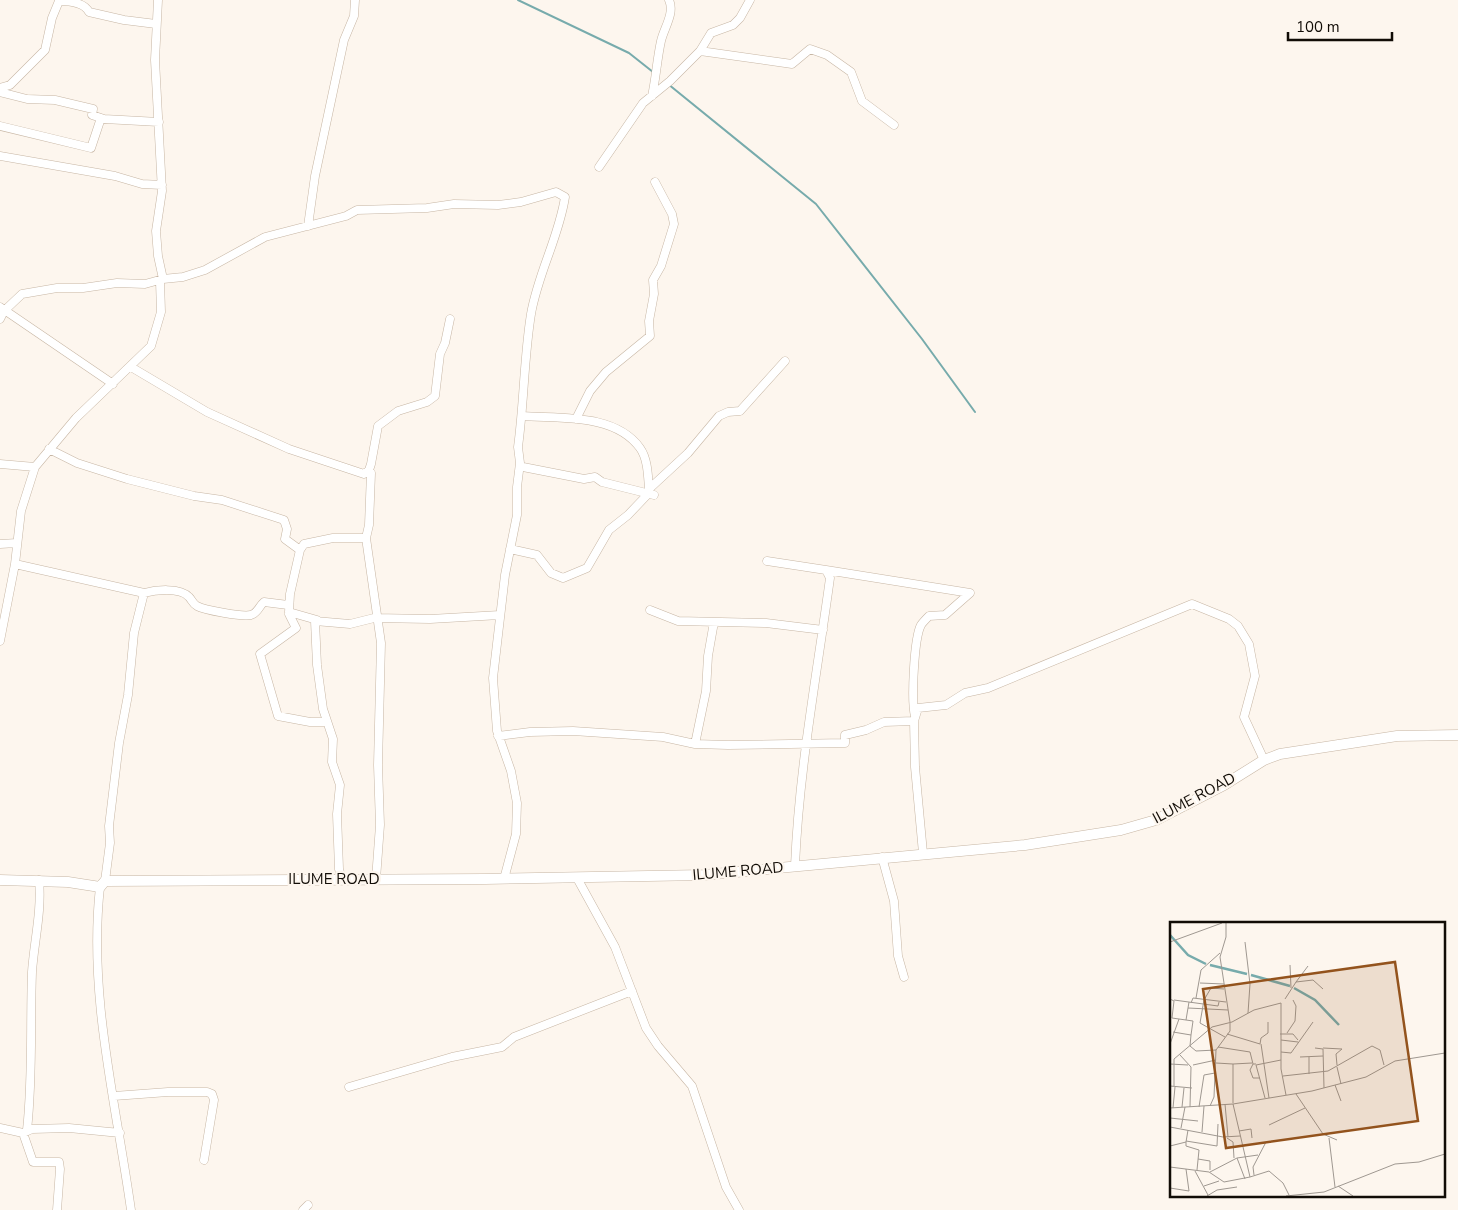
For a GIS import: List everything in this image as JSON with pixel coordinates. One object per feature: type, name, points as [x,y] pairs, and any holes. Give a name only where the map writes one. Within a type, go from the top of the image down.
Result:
[{"type":"street","points":[[0,88],[10,85],[45,50],[52,18],[59,0],[80,4],[86,7],[89,12],[107,17],[156,24]]},
{"type":"street","points":[[0,641],[15,564],[22,511],[35,467],[76,418],[151,346],[162,312],[162,280],[156,231],[162,185],[155,60],[158,0]]},
{"type":"street","points":[[308,226],[315,176],[344,40],[354,16],[355,0]]},
{"type":"street","points":[[652,96],[661,42],[670,15],[669,0]]},
{"type":"street","points":[[598,166],[642,103],[700,51],[711,33],[733,25],[740,18],[750,0]]},
{"type":"street","points":[[700,51],[792,64],[810,49],[827,54],[851,72],[862,101],[894,125]]},
{"type":"street","points":[[0,92],[27,99],[54,100],[93,109],[92,115],[101,118],[159,122]]},
{"type":"street","points":[[0,126],[91,148],[101,118]]},
{"type":"street","points":[[0,156],[114,176],[142,184],[162,185]]},
{"type":"street","points":[[576,419],[590,391],[606,372],[650,336],[649,321],[654,294],[653,280],[661,266],[674,224],[672,214],[655,182]]},
{"type":"street","points":[[0,319],[2,309],[22,294],[57,288],[76,289],[117,283],[145,284],[183,278],[205,270],[264,237],[346,216],[357,210],[427,208],[454,204],[498,205],[521,202],[556,192],[563,194],[565,197],[561,222],[541,271],[531,314],[518,447],[520,463],[517,487],[517,515],[500,615],[493,678],[498,736],[510,771],[517,803],[516,834],[504,879]]},
{"type":"street","points":[[2,309],[113,384]]},
{"type":"street","points":[[131,367],[207,412],[288,449],[364,474],[369,470],[378,426],[398,411],[427,402],[435,396],[440,354],[445,343],[450,319]]},
{"type":"street","points":[[510,549],[537,555],[550,573],[563,578],[587,568],[609,530],[650,493],[688,453],[719,416],[728,412],[740,411],[785,362]]},
{"type":"street","points":[[522,416],[576,419],[608,425],[640,448],[650,493]]},
{"type":"street","points":[[49,449],[77,463],[126,480],[194,496],[222,500],[280,518],[286,523],[285,540],[300,550]]},
{"type":"street","points":[[0,464],[35,467]]},
{"type":"street","points":[[524,467],[584,479],[595,477],[602,482],[650,493]]},
{"type":"street","points":[[371,473],[369,525],[366,538],[382,656],[378,765],[380,825],[376,879]]},
{"type":"street","points":[[326,722],[310,722],[278,716],[260,654],[296,628],[289,614],[288,605],[300,550],[304,544],[333,538],[366,538]]},
{"type":"street","points":[[0,544],[17,543]]},
{"type":"street","points":[[767,561],[970,593],[945,615],[929,616],[921,625],[917,642],[911,703],[914,719],[915,767],[923,853]]},
{"type":"street","points":[[15,564],[144,593],[155,590],[182,593],[189,596],[195,606],[203,609],[241,615],[251,615],[257,612],[264,602],[288,605]]},
{"type":"street","points":[[795,866],[797,822],[806,745],[830,578],[826,570]]},
{"type":"street","points":[[131,1210],[99,996],[96,944],[110,843],[109,826],[119,743],[128,696],[134,633],[144,593]]},
{"type":"street","points":[[914,719],[918,708],[946,705],[965,693],[988,688],[1192,604],[1228,619],[1238,626],[1249,644],[1255,676],[1244,717],[1264,760]]},
{"type":"street","points":[[650,610],[678,621],[766,623],[823,630]]},
{"type":"street","points":[[289,614],[350,624],[378,618],[430,619],[500,615]]},
{"type":"street","points":[[317,620],[314,623],[317,665],[326,722],[333,739],[332,762],[340,785],[337,814],[339,869],[342,880]]},
{"type":"street","points":[[695,744],[706,691],[708,656],[714,622]]},
{"type":"street","points":[[498,736],[530,732],[573,731],[663,737],[695,744],[806,745],[845,743],[845,734],[866,730],[884,722],[914,719]]},
{"type":"street","name":"ILUME ROAD","points":[[0,880],[39,880],[103,884],[704,875],[1025,844],[1139,826],[1156,820],[1198,799],[1264,760],[1280,754],[1348,742],[1397,736],[1458,735]]},
{"type":"street","points":[[882,857],[894,901],[898,956],[904,977]]},
{"type":"street","points":[[577,878],[615,947],[646,1028],[658,1046],[692,1086],[726,1187],[739,1210]]},
{"type":"street","points":[[39,880],[39,905],[32,973],[32,1072],[25,1131],[33,1162],[59,1162],[57,1210]]},
{"type":"street","points":[[349,1087],[452,1057],[502,1047],[514,1037],[632,991]]},
{"type":"street","points":[[114,1096],[168,1092],[207,1092],[212,1094],[214,1100],[204,1160]]},
{"type":"street","points":[[0,1128],[25,1131],[69,1128],[120,1133]]},
{"type":"waterway","points":[[518,0],[629,53],[653,72]]},
{"type":"waterway","points":[[668,84],[816,204],[922,339],[975,412]]}]
